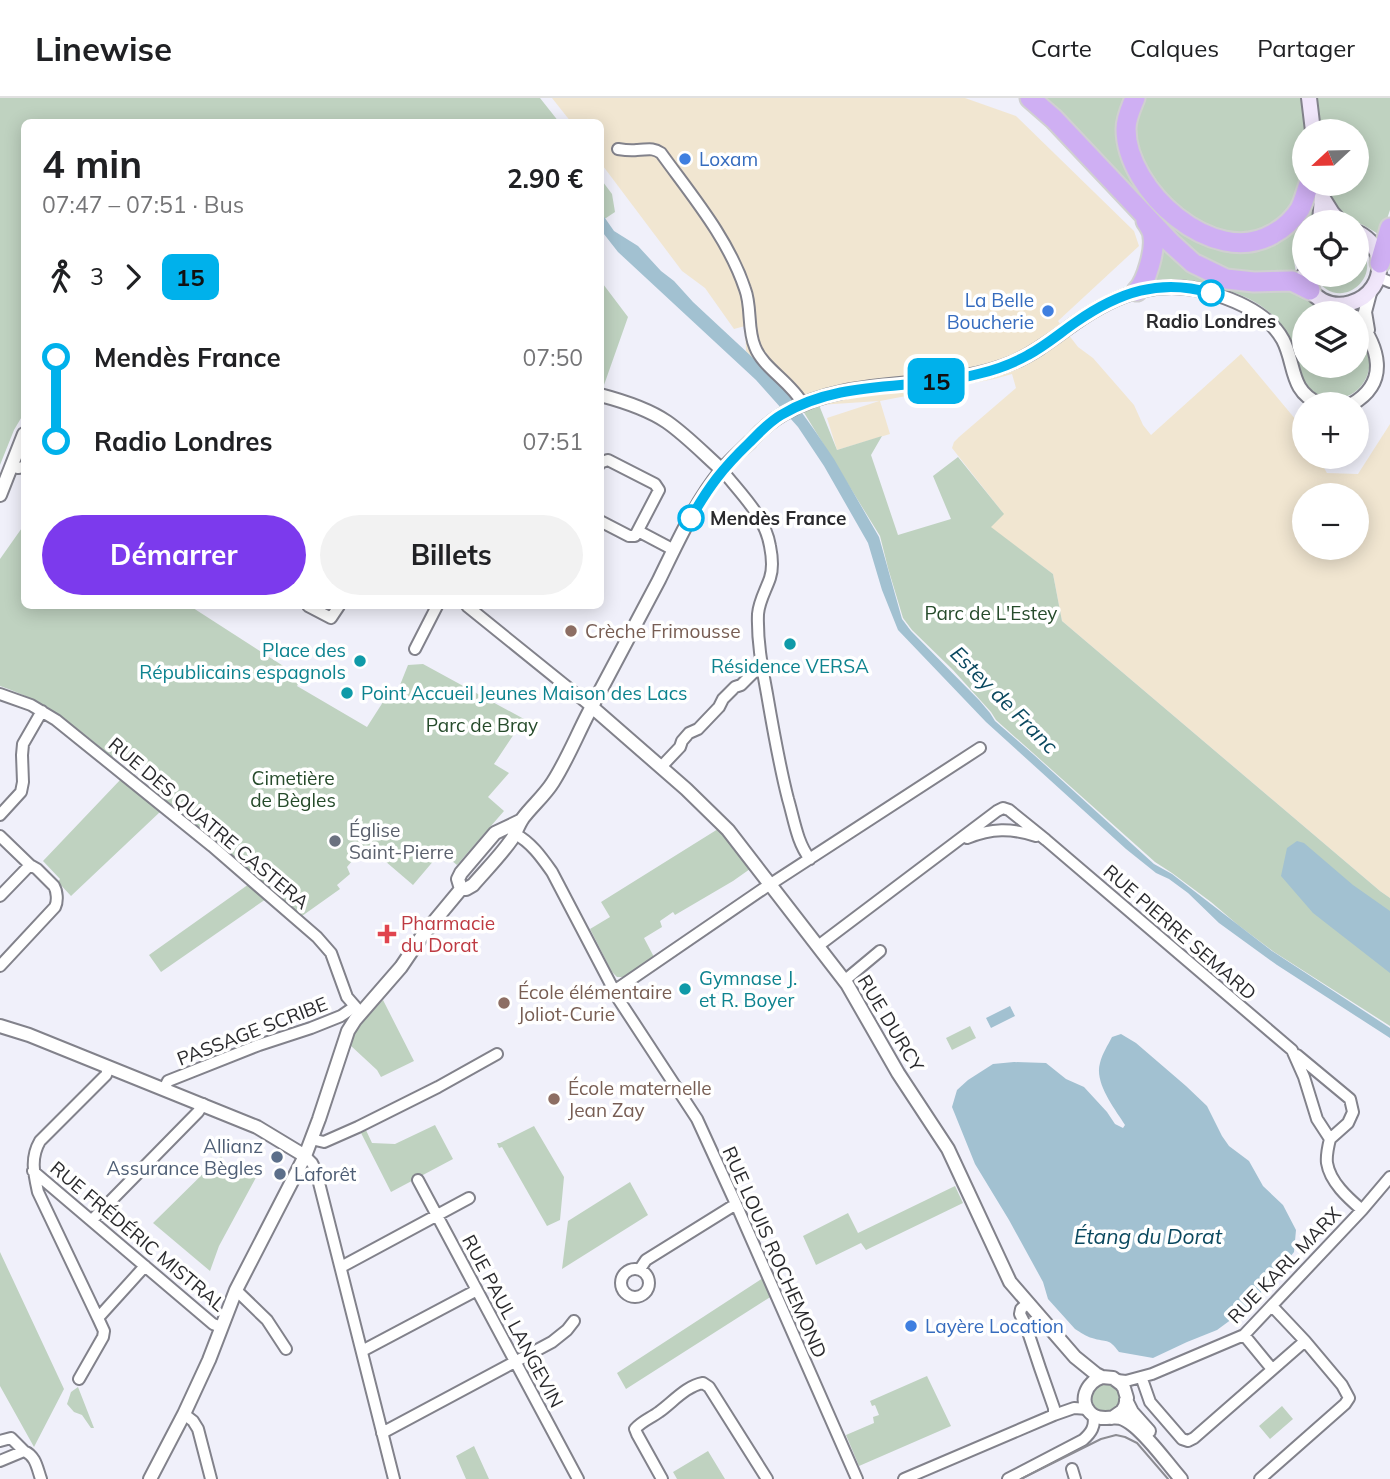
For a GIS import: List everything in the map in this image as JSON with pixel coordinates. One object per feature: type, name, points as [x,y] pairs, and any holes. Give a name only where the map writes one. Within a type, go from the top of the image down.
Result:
[{"type":"highway","points":[[1030,98],[1054,119],[1185,256],[1226,279],[1241,282],[1292,281]]},
{"type":"highway","points":[[1135,98],[1129,110],[1126,128],[1136,167],[1150,190],[1166,208],[1210,237],[1231,243],[1248,243],[1268,237],[1282,229],[1310,196]]},
{"type":"highway","points":[[1137,291],[1144,283],[1154,239],[1141,211]]},
{"type":"highway","points":[[1383,274],[1390,228]]},
{"type":"main road","points":[[1310,98],[1312,119]]},
{"type":"main road","points":[[1358,301],[1370,293],[1383,274],[1377,251],[1369,240]]},
{"type":"main road","points":[[1311,287],[1319,298],[1325,301]]},
{"type":"street","points":[[618,149],[651,148],[661,153],[708,216],[732,256],[747,293],[754,346],[762,359],[797,394],[800,405]]},
{"type":"street","points":[[150,1479],[209,1360],[236,1290],[305,1156],[357,1010],[401,967],[422,936],[461,889],[473,885],[552,783],[704,496],[722,470],[765,428],[800,405],[848,390],[955,379],[998,369],[1039,349],[1109,301],[1137,291],[1164,287],[1204,291],[1232,299],[1265,319],[1283,340],[1298,387],[1302,392]]},
{"type":"street","points":[[1367,392],[1376,379],[1378,367],[1365,312],[1370,293]]},
{"type":"street","points":[[604,396],[645,411],[668,423],[722,470],[764,526],[772,558],[771,576],[758,607],[763,670],[781,770],[796,829],[810,859]]},
{"type":"street","points":[[604,461],[608,460],[658,486],[658,494],[635,536],[629,536],[604,523]]},
{"type":"street","points":[[0,495],[19,466]]},
{"type":"street","points":[[638,531],[674,550]]},
{"type":"street","points":[[314,609],[331,618],[337,609]]},
{"type":"street","points":[[415,649],[435,609]]},
{"type":"street","points":[[471,609],[592,707]]},
{"type":"street","points":[[661,766],[735,687],[741,685],[755,671],[763,670]]},
{"type":"street","name":"RUE DES QUATRE CASTERA","points":[[0,694],[31,705],[56,720],[212,846],[317,937],[331,953],[347,997],[357,1010]]},
{"type":"street","name":"RUE DURCY","points":[[592,707],[661,766],[728,830],[818,946],[862,1007],[898,1073],[944,1142],[1010,1282],[1075,1357]]},
{"type":"street","points":[[0,815],[21,792],[23,744],[42,711]]},
{"type":"street","points":[[614,991],[771,884],[980,748]]},
{"type":"street","name":"RUE PIERRE SEMARD","points":[[818,946],[1003,808],[1009,810],[1350,1099],[1353,1112],[1348,1123],[1329,1139],[1326,1155],[1329,1170],[1347,1197],[1362,1210]]},
{"type":"street","name":"RUE LOUIS ROCHEMOND","points":[[518,827],[521,837],[540,855],[552,872],[614,991],[697,1119],[857,1479]]},
{"type":"street","name":"RUE PIERRE SEMARD","points":[[958,841],[990,831],[1003,830],[1019,831],[1046,840]]},
{"type":"street","points":[[0,836],[54,886],[57,903],[0,966]]},
{"type":"street","points":[[0,896],[30,864]]},
{"type":"street","points":[[844,981],[880,951]]},
{"type":"street","name":"PASSAGE SCRIBE","points":[[164,1089],[168,1081],[357,1010]]},
{"type":"street","points":[[0,1026],[17,1030],[262,1129],[312,1163],[394,1479]]},
{"type":"street","name":"RUE PIERRE SEMARD","points":[[1292,1050],[1317,1119],[1329,1139]]},
{"type":"street","points":[[311,1139],[321,1143],[330,1140],[438,1087],[497,1054]]},
{"type":"street","points":[[79,1379],[104,1331],[38,1192],[33,1171],[35,1149],[106,1075],[109,1068]]},
{"type":"street","points":[[92,1220],[198,1112],[202,1104]]},
{"type":"street","name":"RUE FRÉDÉRIC MISTRAL","points":[[33,1171],[213,1324],[221,1327]]},
{"type":"street","name":"RUE KARL MARX","points":[[1127,1399],[1131,1391],[1147,1378],[1244,1335],[1390,1177]]},
{"type":"street","name":"RUE PAUL LANGEVIN","points":[[418,1180],[578,1479]]},
{"type":"street","points":[[341,1267],[468,1198]]},
{"type":"street","points":[[640,1269],[646,1260],[736,1203]]},
{"type":"street","points":[[98,1318],[145,1266]]},
{"type":"street","points":[[236,1290],[267,1320],[286,1349]]},
{"type":"street","points":[[362,1351],[477,1290]]},
{"type":"street","points":[[1028,1303],[1021,1308],[1020,1314],[1055,1416]]},
{"type":"street","points":[[1260,1479],[1349,1398],[1342,1385],[1272,1306]]},
{"type":"street","points":[[382,1433],[552,1342],[574,1321]]},
{"type":"street","points":[[1244,1335],[1272,1369]]},
{"type":"street","points":[[1147,1378],[1150,1402],[1182,1439],[1188,1441],[1305,1341]]},
{"type":"street","points":[[1075,1357],[1096,1374],[1117,1380],[1124,1388],[1132,1412],[1190,1479]]},
{"type":"street","points":[[1008,1479],[1083,1440],[1091,1433],[1095,1422],[1085,1397],[1087,1387],[1084,1375],[1075,1357]]},
{"type":"street","points":[[1087,1387],[1102,1377]]},
{"type":"street","name":"RUE KARL MARX","points":[[1117,1380],[1147,1378]]},
{"type":"street","points":[[662,1479],[635,1429],[674,1399],[703,1383],[709,1387],[767,1479]]},
{"type":"street","points":[[1112,1418],[1122,1411],[1127,1399]]},
{"type":"street","points":[[904,1479],[1074,1408],[1102,1418],[1125,1420],[1136,1428],[1181,1479]]},
{"type":"street","points":[[184,1414],[198,1429],[211,1479]]},
{"type":"street","points":[[0,1441],[11,1438],[31,1454],[41,1479]]},
{"type":"street","points":[[0,1461],[24,1451]]},
{"type":"shaded area","points":[[552,98],[965,98],[1016,116],[1134,231],[1139,246],[1058,321],[1078,347],[1093,358],[1134,405],[1151,435],[1241,354],[1292,415],[1292,469],[1325,469],[1327,473],[1358,474],[1361,469],[1369,469],[1369,457],[1390,424],[1390,898],[1062,621],[1053,574],[990,527],[1003,513],[952,448],[959,437],[1016,388],[1012,374],[880,401],[890,434],[837,450],[827,418],[879,401],[819,405],[803,411],[746,351],[745,326],[734,329],[705,288],[682,271],[604,167],[604,119],[569,119]]},
{"type":"green space","points":[[0,98],[540,98],[557,119],[21,119],[21,418],[0,465]]},
{"type":"green space","points":[[1036,98],[1129,98],[1126,102],[1152,203],[1255,246],[1301,196],[1314,196],[1315,210],[1292,210],[1292,278],[1212,270]]},
{"type":"green space","points":[[1141,98],[1301,98],[1304,119],[1292,119],[1292,196],[1297,196],[1280,221],[1256,234],[1237,236],[1191,220],[1155,187],[1133,140]]},
{"type":"green space","points":[[1317,98],[1390,98],[1390,210],[1382,234],[1369,228],[1369,210],[1338,210],[1331,196],[1369,196],[1369,119],[1320,119]]},
{"type":"green space","points":[[604,183],[612,194],[615,212],[604,219]]},
{"type":"green space","points":[[1157,234],[1190,264],[1299,290],[1312,301],[1292,301],[1292,345],[1280,323],[1266,309],[1248,299],[1208,285],[1148,281]]},
{"type":"green space","points":[[604,285],[628,317],[604,385]]},
{"type":"green space","points":[[1324,287],[1357,287],[1347,292],[1335,293]]},
{"type":"green space","points":[[1303,378],[1366,378],[1354,392],[1315,392]]},
{"type":"green space","name":"Parc de L'Estey","points":[[819,405],[837,450],[882,436],[871,455],[898,535],[951,519],[933,476],[958,457],[1004,514],[991,527],[1053,574],[1062,621],[1390,898],[1390,1026],[1274,952],[1155,862],[996,720],[953,670],[912,630],[903,618],[880,536],[803,411]]},
{"type":"green space","name":"Cimetière de Bègles","points":[[21,529],[21,609],[195,609],[302,678],[297,686],[367,727],[383,702],[394,700],[408,665],[423,664],[524,719],[494,764],[509,773],[488,797],[504,811],[457,865],[441,852],[413,885],[385,861],[362,851],[347,867],[350,874],[337,885],[340,889],[302,916],[151,788],[160,776],[133,755],[130,753],[127,758],[119,752],[112,757],[46,707],[0,686],[0,559]]},
{"type":"green space","points":[[121,779],[161,811],[71,896],[43,861]]},
{"type":"green space","points":[[718,829],[750,869],[675,915],[673,912],[660,921],[662,927],[644,938],[654,957],[624,977],[617,977],[590,929],[610,917],[601,902]]},
{"type":"green space","points":[[249,884],[266,899],[161,972],[149,955]]},
{"type":"green space","points":[[383,1000],[414,1061],[381,1077],[350,1045],[357,1028]]},
{"type":"green space","points":[[970,1026],[976,1038],[952,1050],[946,1038]]},
{"type":"green space","points":[[435,1125],[453,1159],[391,1192],[360,1131],[365,1128],[372,1143],[395,1144]]},
{"type":"green space","points":[[534,1126],[564,1177],[560,1220],[547,1226],[502,1147],[499,1148],[497,1143]]},
{"type":"green space","points":[[221,1156],[232,1172],[237,1166],[245,1173],[260,1170],[219,1246],[210,1271],[153,1223]]},
{"type":"green space","points":[[630,1182],[648,1215],[562,1269],[568,1221]]},
{"type":"green space","points":[[955,1186],[963,1203],[866,1250],[861,1243],[816,1265],[803,1236],[848,1213],[858,1233]]},
{"type":"green space","points":[[0,1252],[64,1389],[34,1447],[0,1386]]},
{"type":"green space","points":[[763,1278],[772,1296],[626,1389],[617,1373]]},
{"type":"green space","points":[[927,1376],[951,1426],[859,1466],[846,1435],[874,1423],[873,1417],[879,1415],[870,1401]]},
{"type":"green space","points":[[1106,1384],[1116,1388],[1120,1398],[1116,1408],[1106,1412],[1096,1408],[1092,1398],[1096,1388]]},
{"type":"green space","points":[[78,1387],[94,1428],[67,1404],[71,1392]]},
{"type":"green space","points":[[1282,1406],[1293,1419],[1270,1439],[1259,1426]]},
{"type":"green space","points":[[474,1446],[489,1479],[466,1479],[456,1456]]},
{"type":"green space","points":[[708,1451],[725,1479],[677,1479],[673,1472]]},
{"type":"water","points":[[604,217],[614,231],[638,246],[790,396],[834,459],[879,537],[902,619],[979,700],[995,721],[1154,864],[1172,874],[1272,951],[1390,1028],[1390,1038],[1277,965],[1219,923],[1188,893],[1156,873],[1126,849],[986,722],[898,630],[868,543],[824,466],[798,427],[756,380],[618,252],[604,234]]},
{"type":"water","points":[[1297,841],[1304,843],[1353,885],[1390,911],[1390,973],[1313,913],[1281,876],[1287,848]]},
{"type":"water","points":[[1010,1006],[1015,1016],[991,1028],[986,1018]]},
{"type":"water","name":"Étang du Dorat","points":[[1121,1034],[1136,1043],[1207,1106],[1229,1146],[1249,1161],[1263,1186],[1283,1205],[1296,1230],[1294,1252],[1247,1308],[1217,1330],[1153,1358],[1119,1352],[1110,1342],[1090,1337],[1075,1329],[1048,1299],[1043,1282],[975,1164],[952,1107],[957,1090],[993,1064],[1046,1063],[1066,1079],[1084,1087],[1115,1124],[1123,1128],[1125,1125],[1106,1096],[1099,1071],[1102,1056],[1112,1037]]},
{"type":"tram line","points":[[1021,1479],[1101,1439],[1116,1435],[1137,1443],[1168,1479]]},
{"type":"bus line","name":"15","points":[[691,518],[713,482],[734,457],[776,419],[803,404],[848,390],[955,379],[998,369],[1039,349],[1109,301],[1137,291],[1180,287],[1211,293]]},
{"type":"place","name":"Loxam","points":[[685,159]]},
{"type":"place","name":"Radio Londres","points":[[1211,293]]},
{"type":"place","name":"La Belle Boucherie","points":[[1048,311]]},
{"type":"place","name":"Mendès France","points":[[691,518]]},
{"type":"place","name":"Crèche Frimousse","points":[[571,631]]},
{"type":"place","name":"Résidence VERSA","points":[[790,644]]},
{"type":"place","name":"Place des Républicains espagnols","points":[[360,661]]},
{"type":"place","name":"Point Accueil Jeunes Maison des Lacs","points":[[347,693]]},
{"type":"place","name":"Église Saint-Pierre","points":[[335,841]]},
{"type":"place","name":"Pharmacie du Dorat","points":[[387,934]]},
{"type":"place","name":"Gymnase J. et R. Boyer","points":[[685,989]]},
{"type":"place","name":"École élémentaire Joliot-Curie","points":[[504,1003]]},
{"type":"place","name":"École maternelle Jean Zay","points":[[554,1099]]},
{"type":"place","name":"Allianz Assurance Bègles","points":[[277,1157]]},
{"type":"place","name":"Laforêt","points":[[280,1174]]},
{"type":"place","name":"Layère Location","points":[[911,1326]]},
{"type":"water label","name":"Estey de Franc","points":[[1004,700]]},
{"type":"park label","name":"Parc de Bray","points":[[482,725]]}]
